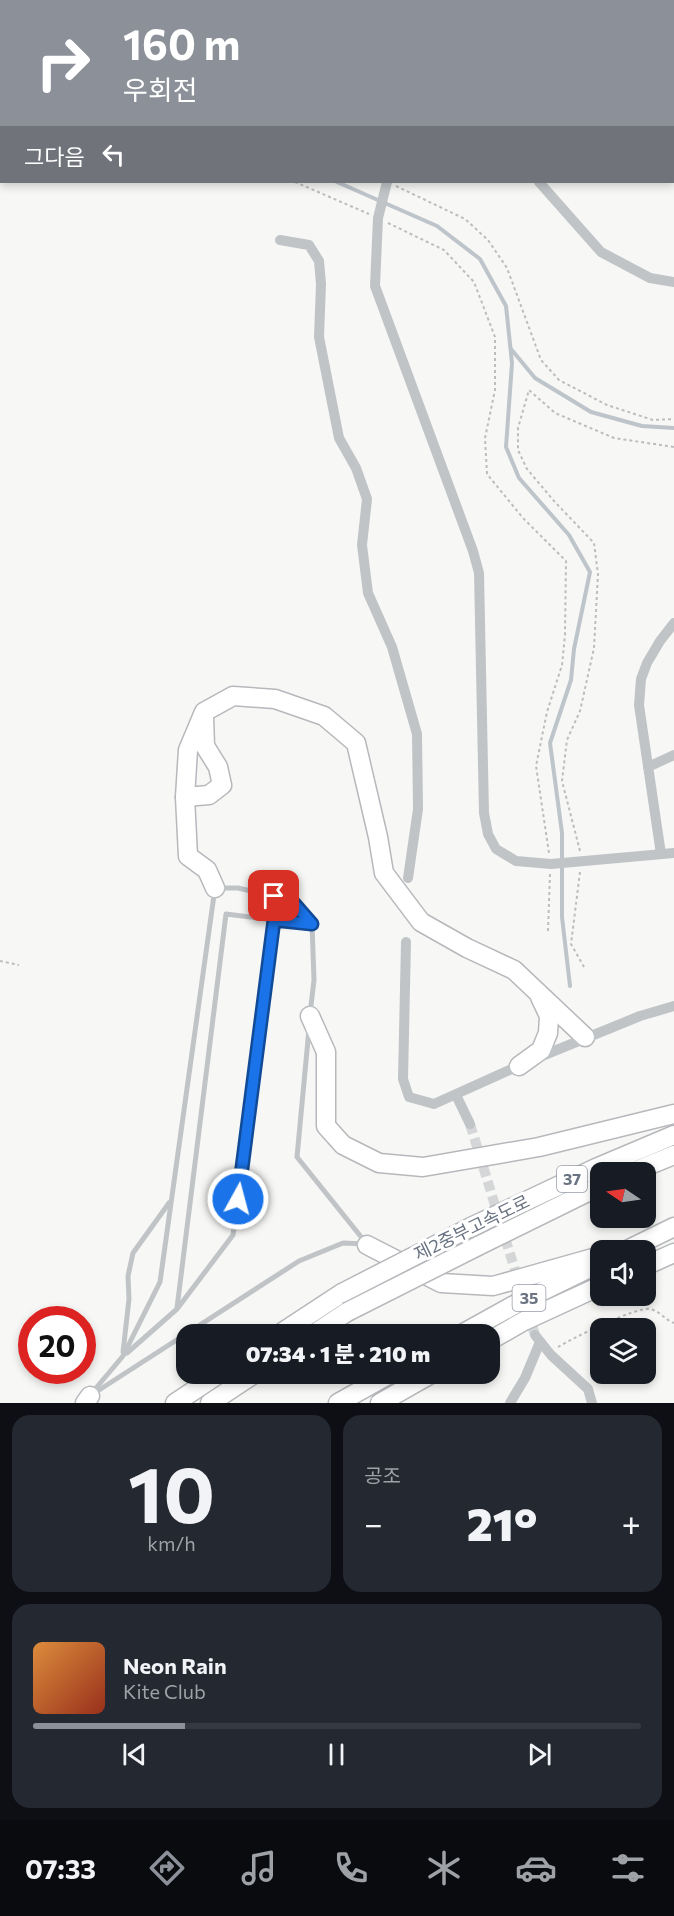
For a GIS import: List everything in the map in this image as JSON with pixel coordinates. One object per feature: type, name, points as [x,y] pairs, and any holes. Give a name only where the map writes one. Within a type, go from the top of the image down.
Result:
[{"type":"highway","points":[[215,888],[207,870],[188,856],[185,797],[188,750],[204,712],[233,696],[275,699],[324,716],[356,743],[376,827],[384,873],[421,922],[467,948],[514,970],[585,1037]]},
{"type":"highway","points":[[185,797],[209,795],[222,785],[218,767],[205,746],[204,712]]},
{"type":"highway","points":[[519,1066],[541,1050],[548,1033],[549,1016],[538,993]]},
{"type":"highway","points":[[310,1016],[326,1052],[326,1126],[343,1145],[379,1163],[423,1167],[539,1147],[674,1114]]},
{"type":"highway","name":"제2중부고속도로","points":[[295,1324],[342,1293],[471,1227],[596,1168],[674,1135]]},
{"type":"highway","points":[[656,1162],[674,1155]]},
{"type":"highway","name":"제2중부고속도로","points":[[329,1324],[347,1312],[590,1191]]},
{"type":"highway","points":[[648,1240],[674,1227]]},
{"type":"highway","points":[[367,1245],[441,1283],[493,1286],[590,1259]]},
{"type":"highway","points":[[656,1261],[674,1253]]},
{"type":"highway","name":"35","points":[[480,1324],[590,1268]]},
{"type":"highway","name":"35","points":[[500,1335],[590,1291]]},
{"type":"highway","points":[[175,1403],[204,1384]]},
{"type":"highway","points":[[210,1403],[239,1384]]},
{"type":"highway","points":[[338,1403],[372,1384]]},
{"type":"highway","points":[[380,1403],[413,1384]]},
{"type":"street","points":[[387,183],[378,218],[375,286],[473,551],[479,573],[484,813],[489,834],[496,849],[516,861],[551,864],[674,853]]},
{"type":"street","points":[[540,183],[601,252],[650,278],[674,282]]},
{"type":"street","points":[[280,240],[309,244],[319,261],[321,284],[319,337],[339,438],[357,468],[367,499],[362,545],[368,593],[392,647],[417,734],[418,809],[408,878]]},
{"type":"street","points":[[661,854],[639,705],[641,679],[651,656],[674,623]]},
{"type":"street","points":[[648,767],[674,755]]},
{"type":"street","points":[[406,942],[403,1079],[410,1097],[434,1104],[585,1037],[674,1006]]},
{"type":"street","points":[[456,1095],[470,1124]]},
{"type":"street","points":[[510,1403],[525,1378],[538,1339],[551,1355],[588,1389],[592,1403]]},
{"type":"lane","points":[[123,1356],[160,1282],[215,888],[238,888],[291,900],[312,924],[314,980],[297,1157],[367,1245]]},
{"type":"lane","points":[[177,1309],[226,914],[312,924]]},
{"type":"lane","points":[[88,1399],[123,1356],[177,1309],[233,1235],[274,920]]},
{"type":"lane","points":[[123,1356],[129,1299],[128,1276],[133,1253],[170,1202]]},
{"type":"lane","points":[[88,1399],[299,1261],[343,1243],[367,1245]]},
{"type":"path","points":[[297,183],[444,250],[474,282],[495,337],[495,390],[485,438],[487,474],[523,518],[566,561],[565,635],[562,665],[547,712],[536,766],[551,864],[548,931]]},
{"type":"path","points":[[389,183],[465,219],[489,240],[507,268],[541,360],[559,380],[607,405],[653,420],[674,418]]},
{"type":"path","points":[[584,967],[571,944],[582,861],[562,781],[567,740],[580,711],[594,648],[598,574],[594,543],[527,469],[518,450],[518,428],[529,390],[555,413],[614,438],[674,447]]},
{"type":"path","points":[[0,961],[19,964]]},
{"type":"path","points":[[551,1355],[559,1347],[594,1329],[646,1308],[658,1311],[668,1321],[674,1323]]},
{"type":"waterway","points":[[339,183],[437,226],[480,259],[506,306],[512,363],[506,447],[519,478],[569,535],[590,572],[574,649],[571,680],[550,743],[562,833],[562,917],[570,986]]},
{"type":"waterway","points":[[511,349],[535,378],[591,412],[642,426],[674,428]]},
{"type":"tunnel","points":[[470,1124],[535,1335]]},
{"type":"route","points":[[238,1199],[274,920],[312,924],[291,900],[274,896]]}]
